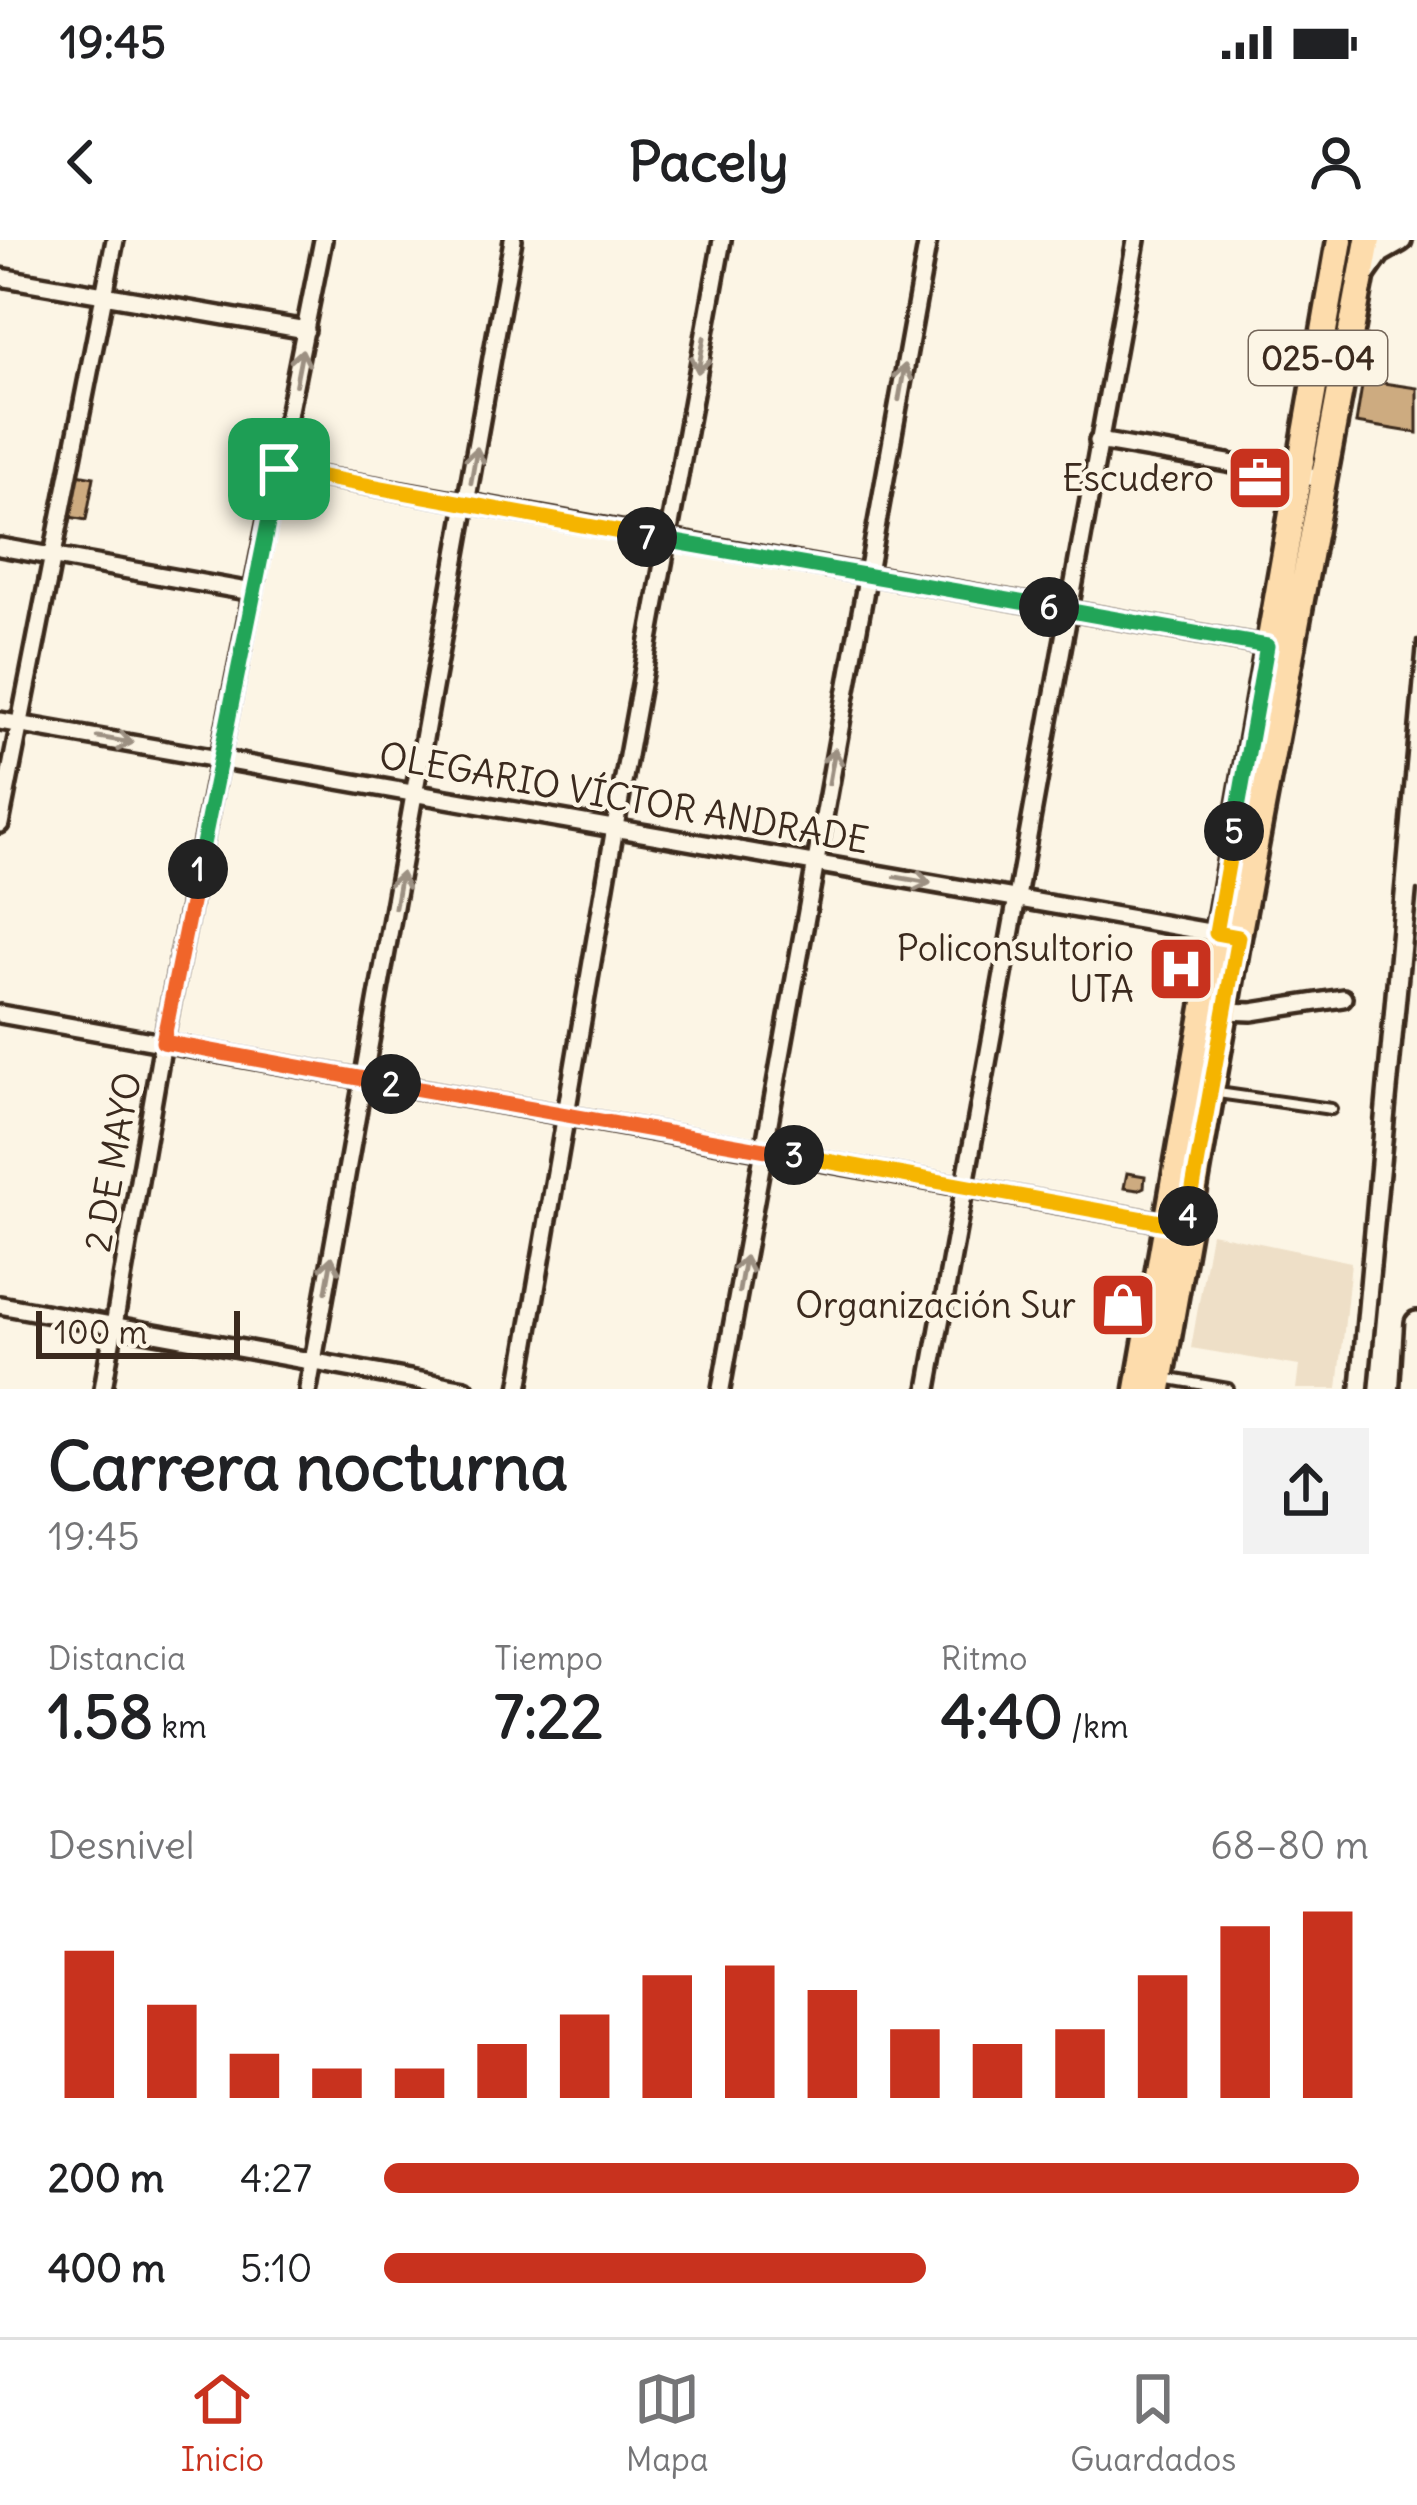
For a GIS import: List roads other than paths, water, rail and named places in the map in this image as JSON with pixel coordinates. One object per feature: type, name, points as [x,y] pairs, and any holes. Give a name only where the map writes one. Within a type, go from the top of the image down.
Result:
[{"type":"main road","name":"025-04","points":[[1176,1224],[1210,1091],[1224,1011],[1227,935],[1267,646],[1336,241]]},
{"type":"main road","name":"025-04","points":[[1152,1385],[1227,935],[1370,241]]},
{"type":"street","points":[[0,824],[115,240]]},
{"type":"street","name":"2 DE MAYO","points":[[103,1389],[163,1042],[323,240]]},
{"type":"street","points":[[308,1389],[513,240]]},
{"type":"street","points":[[519,1389],[722,240]]},
{"type":"street","points":[[721,1389],[928,240]]},
{"type":"street","points":[[928,1389],[1136,240]]},
{"type":"street","points":[[1361,276],[1379,252],[1400,240]]},
{"type":"street","points":[[1336,241],[1370,241]]},
{"type":"street","points":[[0,277],[306,330]]},
{"type":"street","points":[[1098,441],[1322,479]]},
{"type":"street","points":[[279,469],[1267,646]]},
{"type":"street","points":[[0,548],[252,592]]},
{"type":"street","name":"OLEGARIO VÍCTOR ANDRADE","points":[[0,721],[1227,935]]},
{"type":"street","points":[[1224,1011],[1252,1012],[1342,998]]},
{"type":"street","points":[[0,1014],[1176,1224]]},
{"type":"street","points":[[0,1305],[466,1389]]},
{"type":"street","points":[[1413,1389],[1417,1323]]},
{"type":"lane","points":[[1210,1091],[1331,1109]]},
{"type":"lane","points":[[1152,1385],[1228,1389]]},
{"type":"railway","points":[[1350,1389],[1417,640]]},
{"type":"railway","points":[[1369,1389],[1417,890]]},
{"type":"place","name":"Escudero","points":[[1260,478]]},
{"type":"place","name":"Policonsultorio UTA","points":[[1181,969]]},
{"type":"place","name":"Organización Sur","points":[[1123,1305]]}]
